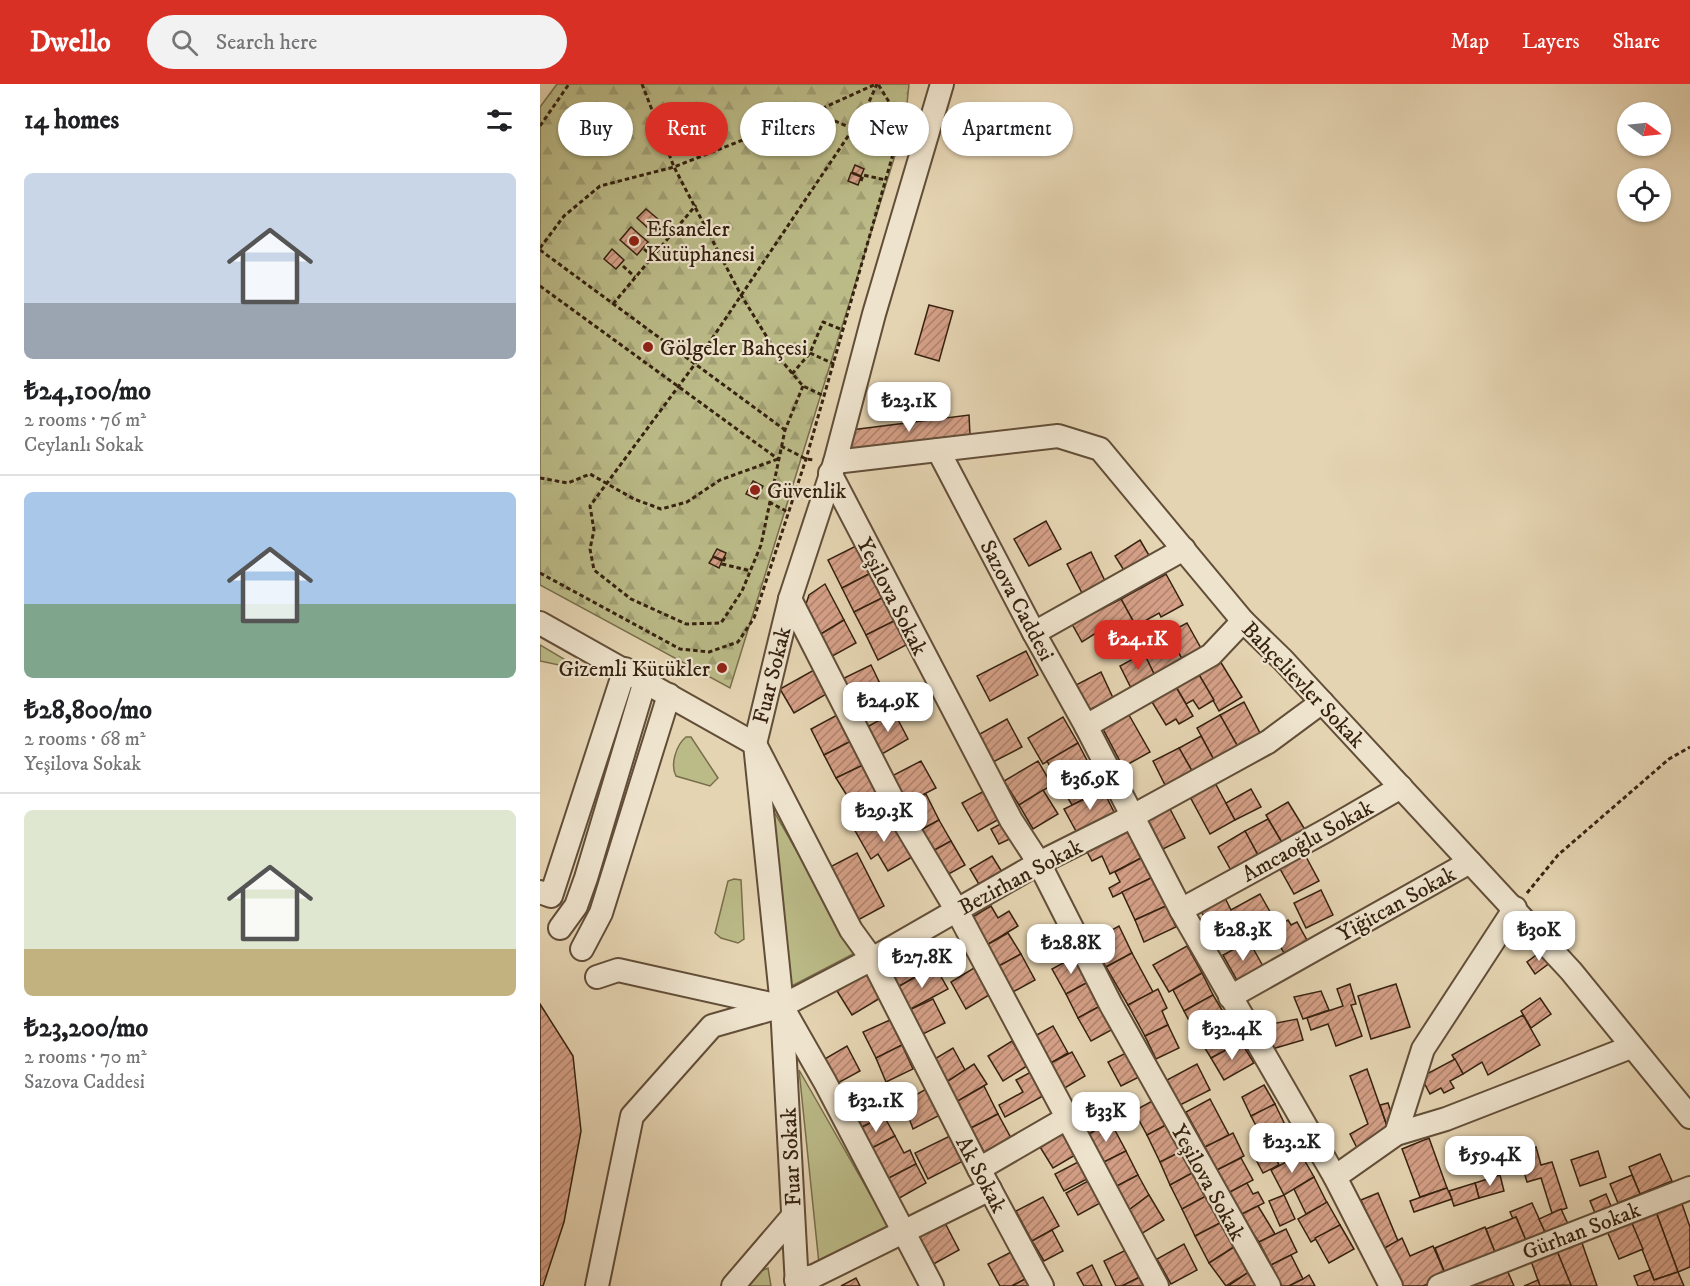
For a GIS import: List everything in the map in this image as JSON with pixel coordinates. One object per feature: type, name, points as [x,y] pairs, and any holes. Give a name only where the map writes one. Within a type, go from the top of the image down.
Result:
[{"type":"street","name":"Fuar Sokak","points":[[807,1282],[793,1216],[782,1006],[755,744],[790,599],[833,468],[874,314],[942,84]]},
{"type":"street","name":"Bahçelievler Sokak","points":[[833,468],[938,450],[1058,436],[1100,449],[1243,621],[1322,702],[1571,971],[1690,1117]]},
{"type":"street","name":"Sazova Caddesi","points":[[938,450],[1034,633],[1086,726],[1180,910],[1335,1177],[1391,1286]]},
{"type":"street","name":"Yeşilova Sokak","points":[[833,468],[1011,820],[1040,863],[1111,1005],[1269,1286]]},
{"type":"street","points":[[1034,633],[1184,549]]},
{"type":"street","points":[[790,599],[904,822],[956,909],[1157,1286]]},
{"type":"street","points":[[1086,726],[1211,655],[1243,621]]},
{"type":"street","points":[[540,623],[755,744]]},
{"type":"street","points":[[540,892],[551,896],[625,669]]},
{"type":"street","points":[[560,928],[576,906],[586,878],[645,681]]},
{"type":"street","points":[[582,949],[601,913],[669,695]]},
{"type":"street","name":"Bezirhan Sokak","points":[[597,1286],[632,1116],[712,1026],[782,1006],[1040,863],[1133,816],[1268,742],[1322,702]]},
{"type":"street","name":"Ak Sokak","points":[[755,744],[851,930],[872,958],[1042,1286]]},
{"type":"street","name":"Amcaoğlu Sokak","points":[[1180,910],[1401,787]]},
{"type":"street","name":"Yiğitcan Sokak","points":[[1230,997],[1470,862]]},
{"type":"street","points":[[1396,1134],[1423,1048],[1515,908]]},
{"type":"street","points":[[597,977],[618,970],[782,1006],[825,1082],[932,1286]]},
{"type":"street","points":[[1335,1177],[1396,1134],[1446,1119],[1631,1047]]},
{"type":"street","points":[[979,1168],[1067,1118]]},
{"type":"street","name":"Gürhan Sokak","points":[[1439,1286],[1690,1188]]},
{"type":"street","points":[[807,1282],[990,1189]]},
{"type":"street","points":[[733,1286],[793,1216]]},
{"type":"path","points":[[540,126],[569,84]]},
{"type":"path","points":[[642,84],[674,167],[696,205],[741,295],[792,374],[803,386],[825,396]]},
{"type":"path","points":[[836,102],[877,84]]},
{"type":"path","points":[[869,102],[877,84]]},
{"type":"path","points":[[877,84],[889,102]]},
{"type":"path","points":[[803,386],[785,430],[761,545],[742,591],[721,624],[686,624],[631,599],[594,570],[590,549],[594,531],[590,506],[695,364],[848,133]]},
{"type":"path","points":[[740,141],[674,167],[600,186],[564,216],[540,249],[785,430]]},
{"type":"path","points":[[540,573],[680,649],[710,652],[738,642],[754,618],[806,459],[893,156]]},
{"type":"path","points":[[861,181],[863,175],[886,180]]},
{"type":"path","points":[[613,304],[696,205]]},
{"type":"path","points":[[657,227],[668,238]]},
{"type":"path","points":[[644,249],[652,257]]},
{"type":"path","points":[[623,266],[635,277]]},
{"type":"path","points":[[540,286],[778,459]]},
{"type":"path","points":[[792,374],[810,353],[823,322],[843,330]]},
{"type":"path","points":[[810,353],[834,364]]},
{"type":"path","points":[[782,446],[806,459]]},
{"type":"path","points":[[540,478],[568,483],[590,474],[633,499],[661,509],[687,502],[720,480],[778,459]]},
{"type":"path","points":[[769,502],[789,512]]},
{"type":"path","points":[[725,557],[722,564],[751,572]]},
{"type":"path","points":[[1515,908],[1558,855],[1669,759],[1690,747]]},
{"type":"green space","points":[[557,84],[909,84],[907,102],[848,102],[848,156],[895,156],[730,688],[540,585],[540,107]]},
{"type":"green space","points":[[540,645],[574,665],[573,668],[540,661]]},
{"type":"green space","points":[[686,737],[691,737],[718,778],[710,786],[676,776],[675,755],[679,745]]},
{"type":"green space","points":[[773,810],[855,953],[788,988]]},
{"type":"green space","points":[[741,880],[744,939],[738,943],[721,938],[715,933],[728,881]]},
{"type":"green space","points":[[799,1070],[891,1231],[819,1264]]},
{"type":"green space","points":[[768,1268],[771,1286],[749,1286],[761,1271]]},
{"type":"building","points":[[855,165],[864,169],[861,176],[852,172]]},
{"type":"building","points":[[851,173],[861,177],[858,185],[848,181]]},
{"type":"building","points":[[646,209],[658,219],[649,229],[637,218]]},
{"type":"building","name":"Efsaneler Kütüphanesi","points":[[631,227],[648,242],[637,255],[620,240]]},
{"type":"building","points":[[612,249],[624,260],[616,269],[604,259]]},
{"type":"building","points":[[929,305],[953,311],[939,361],[915,354]]},
{"type":"building","points":[[969,415],[970,435],[846,451],[851,430]]},
{"type":"building","name":"Güvenlik","points":[[753,481],[763,486],[757,499],[746,494]]},
{"type":"building","points":[[1046,521],[1061,549],[1029,566],[1014,539]]},
{"type":"building","points":[[1140,540],[1150,557],[1125,572],[1115,556]]},
{"type":"building","points":[[856,546],[869,574],[842,588],[828,560]]},
{"type":"building","points":[[717,549],[726,553],[723,560],[713,556]]},
{"type":"building","points":[[1091,552],[1105,581],[1082,593],[1067,564]]},
{"type":"building","points":[[713,557],[722,561],[719,568],[709,563]]},
{"type":"building","points":[[869,574],[882,598],[854,612],[842,588]]},
{"type":"building","points":[[1166,574],[1183,605],[1161,617],[1159,613],[1136,626],[1121,599]]},
{"type":"building","points":[[825,584],[844,620],[816,637],[803,613],[809,595]]},
{"type":"building","points":[[882,598],[894,621],[866,635],[854,612]]},
{"type":"building","points":[[1121,599],[1133,621],[1104,638],[1099,631],[1082,642],[1072,624]]},
{"type":"building","points":[[844,620],[856,643],[827,659],[816,637]]},
{"type":"building","points":[[894,621],[906,645],[878,660],[866,635]]},
{"type":"building","points":[[1187,623],[1202,650],[1183,661],[1168,633]]},
{"type":"building","points":[[1168,633],[1183,661],[1155,676],[1141,648]]},
{"type":"building","points":[[1026,651],[1038,675],[990,701],[977,676]]},
{"type":"building","points":[[1144,653],[1155,676],[1131,688],[1120,666]]},
{"type":"building","points":[[1220,661],[1242,697],[1219,711],[1198,673]]},
{"type":"building","points":[[871,665],[884,692],[854,707],[840,680]]},
{"type":"building","points":[[814,670],[828,693],[794,713],[780,689]]},
{"type":"building","points":[[1101,672],[1113,698],[1089,710],[1076,685]]},
{"type":"building","points":[[1198,673],[1214,700],[1199,709],[1193,700],[1186,704],[1176,687]]},
{"type":"building","points":[[1176,687],[1193,716],[1179,724],[1176,719],[1166,725],[1152,702]]},
{"type":"building","points":[[1244,702],[1261,735],[1238,747],[1220,715]]},
{"type":"building","points":[[894,712],[908,739],[882,754],[867,727]]},
{"type":"building","points":[[839,714],[853,740],[824,755],[811,729]]},
{"type":"building","points":[[1129,715],[1150,752],[1123,767],[1103,729]]},
{"type":"building","points":[[1220,715],[1238,747],[1214,760],[1197,728]]},
{"type":"building","points":[[1063,717],[1078,743],[1043,764],[1028,738]]},
{"type":"building","points":[[1007,719],[1022,747],[993,762],[978,735]]},
{"type":"building","points":[[1201,736],[1214,760],[1192,771],[1179,748]]},
{"type":"building","points":[[853,740],[865,764],[836,778],[824,755]]},
{"type":"building","points":[[1078,743],[1090,766],[1059,783],[1047,761]]},
{"type":"building","points":[[1179,748],[1192,771],[1165,785],[1153,761]]},
{"type":"building","points":[[921,761],[936,788],[905,804],[890,777]]},
{"type":"building","points":[[1038,761],[1052,785],[1019,805],[1004,781]]},
{"type":"building","points":[[865,764],[889,809],[863,821],[836,778]]},
{"type":"building","points":[[1090,766],[1103,790],[1072,805],[1059,783]]},
{"type":"building","points":[[1214,781],[1235,820],[1210,834],[1189,795]]},
{"type":"building","points":[[1251,789],[1261,807],[1235,820],[1226,803]]},
{"type":"building","points":[[986,790],[1001,818],[978,831],[962,803]]},
{"type":"building","points":[[1043,790],[1058,814],[1033,829],[1019,805]]},
{"type":"building","points":[[1103,790],[1115,814],[1077,833],[1064,809]]},
{"type":"building","points":[[926,794],[939,820],[919,831],[905,804]]},
{"type":"building","points":[[1288,802],[1307,833],[1284,846],[1266,815]]},
{"type":"building","points":[[1169,807],[1185,838],[1163,849],[1147,818]]},
{"type":"building","points":[[872,816],[881,831],[895,823],[914,856],[888,871],[878,854],[871,859],[853,827]]},
{"type":"building","points":[[1268,819],[1284,846],[1260,859],[1245,831]]},
{"type":"building","points":[[939,820],[951,841],[931,852],[919,831]]},
{"type":"building","points":[[1004,822],[1012,838],[999,844],[991,829]]},
{"type":"building","points":[[1128,829],[1143,857],[1110,874],[1102,856],[1092,861],[1086,850]]},
{"type":"building","points":[[1245,831],[1260,859],[1233,874],[1218,847]]},
{"type":"building","points":[[951,841],[965,865],[945,876],[931,852]]},
{"type":"building","points":[[857,853],[884,906],[858,920],[830,867]]},
{"type":"building","points":[[1304,853],[1319,881],[1294,894],[1279,867]]},
{"type":"building","points":[[992,856],[1002,872],[980,886],[970,869]]},
{"type":"building","points":[[1143,857],[1153,877],[1113,897],[1109,888],[1120,882],[1115,872]]},
{"type":"building","points":[[1153,877],[1166,906],[1135,920],[1122,892]]},
{"type":"building","points":[[1321,890],[1333,915],[1306,928],[1294,903]]},
{"type":"building","points":[[1260,894],[1273,917],[1238,936],[1234,928],[1216,938],[1201,911],[1225,898],[1231,910]]},
{"type":"building","points":[[991,906],[998,918],[1009,911],[1018,926],[985,946],[969,919]]},
{"type":"building","points":[[1166,906],[1176,927],[1144,942],[1135,920]]},
{"type":"building","points":[[1288,920],[1291,925],[1297,922],[1308,942],[1285,955],[1271,929]]},
{"type":"building","points":[[1119,926],[1132,953],[1106,967],[1092,941]]},
{"type":"building","points":[[1008,933],[1021,954],[997,967],[985,946]]},
{"type":"building","points":[[1249,941],[1264,968],[1238,982],[1223,955]]},
{"type":"building","points":[[1187,946],[1202,973],[1169,992],[1153,965]]},
{"type":"building","points":[[909,949],[922,973],[896,988],[882,964]]},
{"type":"building","points":[[1543,950],[1551,962],[1535,974],[1527,962]]},
{"type":"building","points":[[1132,953],[1153,992],[1128,1005],[1106,967]]},
{"type":"building","points":[[1021,954],[1035,980],[1011,993],[997,967]]},
{"type":"building","points":[[1076,956],[1090,981],[1066,994],[1052,969]]},
{"type":"building","points":[[935,966],[948,989],[907,1011],[896,988]]},
{"type":"building","points":[[974,968],[989,995],[966,1009],[951,982]]},
{"type":"building","points":[[867,973],[882,997],[852,1015],[837,991]]},
{"type":"building","points":[[1202,973],[1213,995],[1184,1011],[1173,990]]},
{"type":"building","points":[[1090,981],[1102,1005],[1078,1018],[1066,994]]},
{"type":"building","points":[[1350,984],[1356,1004],[1351,1005],[1362,1036],[1336,1046],[1328,1024],[1311,1030],[1307,1018],[1343,1006],[1337,989]]},
{"type":"building","points":[[1396,984],[1410,1027],[1371,1039],[1358,996]]},
{"type":"building","points":[[1158,989],[1167,1008],[1162,1011],[1168,1025],[1145,1036],[1128,1005]]},
{"type":"building","points":[[1321,991],[1329,1010],[1303,1019],[1294,997]]},
{"type":"building","points":[[1213,995],[1225,1015],[1195,1032],[1184,1011]]},
{"type":"building","points":[[1540,998],[1551,1014],[1531,1028],[1521,1011]]},
{"type":"building","points":[[933,999],[945,1023],[919,1036],[907,1011]]},
{"type":"building","points":[[540,1004],[573,1056],[581,1131],[564,1222],[543,1286],[540,1286]]},
{"type":"building","points":[[1102,1005],[1115,1028],[1091,1041],[1078,1018]]},
{"type":"building","points":[[1225,1015],[1241,1042],[1211,1058],[1195,1032]]},
{"type":"building","points":[[1523,1015],[1540,1045],[1488,1075],[1482,1062],[1463,1074],[1452,1055]]},
{"type":"building","points":[[1297,1019],[1303,1040],[1272,1049],[1261,1026]]},
{"type":"building","points":[[890,1020],[902,1045],[876,1058],[863,1032]]},
{"type":"building","points":[[1168,1025],[1179,1048],[1156,1059],[1145,1036]]},
{"type":"building","points":[[1053,1026],[1068,1053],[1049,1064],[1033,1037]]},
{"type":"building","points":[[1012,1041],[1027,1066],[1003,1081],[988,1056]]},
{"type":"building","points":[[1241,1042],[1254,1063],[1224,1080],[1211,1058]]},
{"type":"building","points":[[902,1045],[913,1069],[886,1082],[876,1058]]},
{"type":"building","points":[[847,1046],[860,1071],[836,1084],[823,1060]]},
{"type":"building","points":[[953,1048],[965,1070],[945,1083],[933,1060]]},
{"type":"building","points":[[1072,1052],[1085,1076],[1063,1089],[1049,1064]]},
{"type":"building","points":[[1128,1052],[1141,1076],[1121,1086],[1108,1062]]},
{"type":"building","points":[[1455,1059],[1463,1074],[1450,1081],[1454,1088],[1444,1093],[1441,1088],[1430,1094],[1421,1077]]},
{"type":"building","points":[[974,1064],[987,1084],[956,1102],[945,1083]]},
{"type":"building","points":[[1197,1064],[1210,1090],[1180,1105],[1167,1080]]},
{"type":"building","points":[[1367,1069],[1388,1129],[1357,1148],[1350,1134],[1368,1124],[1350,1076]]},
{"type":"building","points":[[1031,1072],[1043,1096],[1005,1117],[999,1105],[1023,1092],[1016,1080]]},
{"type":"building","points":[[1264,1085],[1275,1104],[1251,1116],[1242,1097]]},
{"type":"building","points":[[984,1086],[998,1114],[971,1128],[956,1102]]},
{"type":"building","points":[[928,1088],[940,1115],[913,1129],[903,1102]]},
{"type":"building","points":[[872,1091],[884,1116],[858,1129],[847,1104]]},
{"type":"building","points":[[1210,1099],[1229,1135],[1205,1147],[1186,1112]]},
{"type":"building","points":[[1154,1100],[1166,1125],[1147,1135],[1134,1111]]},
{"type":"building","points":[[1092,1102],[1105,1124],[1086,1136],[1073,1113]]},
{"type":"building","points":[[1388,1103],[1394,1121],[1388,1129],[1380,1105]]},
{"type":"building","points":[[1275,1104],[1288,1131],[1265,1143],[1251,1116]]},
{"type":"building","points":[[998,1114],[1011,1138],[984,1152],[971,1128]]},
{"type":"building","points":[[884,1116],[895,1136],[868,1150],[858,1129]]},
{"type":"building","points":[[1110,1121],[1126,1151],[1102,1163],[1086,1136]]},
{"type":"building","points":[[1166,1125],[1180,1152],[1160,1162],[1147,1135]]},
{"type":"building","points":[[1064,1133],[1077,1154],[1053,1168],[1040,1147]]},
{"type":"building","points":[[1233,1133],[1244,1156],[1217,1170],[1205,1147]]},
{"type":"building","points":[[952,1135],[965,1160],[928,1179],[915,1153]]},
{"type":"building","points":[[895,1136],[904,1153],[910,1150],[916,1164],[885,1180],[868,1150]]},
{"type":"building","points":[[1429,1138],[1447,1188],[1420,1197],[1402,1149]]},
{"type":"building","points":[[1272,1139],[1280,1154],[1275,1157],[1279,1165],[1263,1173],[1251,1150]]},
{"type":"building","points":[[1536,1147],[1541,1165],[1552,1162],[1567,1208],[1552,1213],[1541,1178],[1527,1182],[1518,1153]]},
{"type":"building","points":[[1126,1151],[1138,1175],[1115,1187],[1102,1163]]},
{"type":"building","points":[[1598,1151],[1606,1177],[1580,1186],[1571,1160]]},
{"type":"building","points":[[1183,1152],[1194,1172],[1170,1185],[1160,1162]]},
{"type":"building","points":[[1301,1154],[1314,1177],[1284,1195],[1271,1170]]},
{"type":"building","points":[[1660,1154],[1672,1181],[1640,1194],[1629,1167]]},
{"type":"building","points":[[1241,1158],[1253,1180],[1228,1193],[1217,1170]]},
{"type":"building","points":[[1080,1161],[1089,1178],[1064,1191],[1055,1174]]},
{"type":"building","points":[[916,1164],[926,1183],[896,1200],[885,1180]]},
{"type":"building","points":[[1194,1172],[1206,1196],[1182,1209],[1170,1185]]},
{"type":"building","points":[[1138,1175],[1149,1195],[1129,1210],[1115,1187]]},
{"type":"building","points":[[1500,1175],[1504,1191],[1479,1198],[1475,1183]]},
{"type":"building","points":[[1632,1175],[1640,1194],[1618,1203],[1610,1184]]},
{"type":"building","points":[[1314,1177],[1327,1203],[1306,1214],[1294,1189]]},
{"type":"building","points":[[1090,1180],[1102,1202],[1078,1215],[1066,1193]]},
{"type":"building","points":[[1247,1183],[1253,1194],[1258,1192],[1264,1203],[1240,1215],[1228,1193]]},
{"type":"building","points":[[1475,1183],[1479,1198],[1454,1206],[1449,1191]]},
{"type":"building","points":[[1447,1188],[1452,1199],[1414,1212],[1410,1201]]},
{"type":"building","points":[[1378,1193],[1398,1241],[1383,1249],[1361,1200]]},
{"type":"building","points":[[1606,1194],[1611,1206],[1595,1213],[1590,1201]]},
{"type":"building","points":[[1149,1195],[1164,1220],[1141,1234],[1129,1210]]},
{"type":"building","points":[[1284,1195],[1295,1219],[1280,1226],[1269,1201]]},
{"type":"building","points":[[1206,1196],[1220,1223],[1195,1236],[1182,1209]]},
{"type":"building","points":[[1043,1197],[1059,1226],[1032,1241],[1016,1211]]},
{"type":"building","points":[[1681,1201],[1690,1227],[1690,1267],[1678,1272],[1656,1212]]},
{"type":"building","points":[[1327,1202],[1340,1225],[1311,1242],[1298,1219]]},
{"type":"building","points":[[1532,1203],[1546,1234],[1527,1243],[1516,1217],[1513,1219],[1510,1212]]},
{"type":"building","points":[[1258,1206],[1275,1234],[1259,1242],[1240,1215]]},
{"type":"building","points":[[1561,1209],[1568,1224],[1546,1234],[1539,1219]]},
{"type":"building","points":[[1656,1212],[1678,1272],[1654,1280],[1631,1221]]},
{"type":"building","points":[[1516,1217],[1527,1243],[1496,1255],[1486,1229]]},
{"type":"building","points":[[1631,1221],[1643,1249],[1619,1259],[1607,1231]]},
{"type":"building","points":[[945,1223],[959,1250],[930,1266],[915,1238]]},
{"type":"building","points":[[1220,1223],[1234,1247],[1209,1263],[1195,1236]]},
{"type":"building","points":[[1340,1225],[1354,1249],[1329,1263],[1315,1238]]},
{"type":"building","points":[[1485,1227],[1496,1255],[1446,1276],[1435,1248]]},
{"type":"building","points":[[1286,1229],[1297,1252],[1271,1265],[1259,1242]]},
{"type":"building","points":[[1052,1230],[1063,1251],[1044,1261],[1032,1241]]},
{"type":"building","points":[[1402,1238],[1410,1256],[1433,1246],[1446,1276],[1423,1286],[1400,1286],[1383,1249]]},
{"type":"building","points":[[1581,1240],[1597,1286],[1571,1286],[1557,1251]]},
{"type":"building","points":[[1184,1244],[1197,1270],[1171,1284],[1157,1259]]},
{"type":"building","points":[[1234,1247],[1249,1272],[1226,1286],[1209,1263]]},
{"type":"building","points":[[1128,1249],[1142,1276],[1122,1286],[1116,1286],[1104,1261]]},
{"type":"building","points":[[1015,1250],[1029,1277],[1012,1286],[1000,1286],[988,1264]]},
{"type":"building","points":[[1557,1251],[1571,1285],[1540,1286],[1531,1261]]},
{"type":"building","points":[[1291,1255],[1303,1279],[1289,1286],[1282,1286],[1271,1265]]},
{"type":"building","points":[[1092,1265],[1102,1286],[1084,1286],[1077,1273]]},
{"type":"building","points":[[1507,1270],[1514,1286],[1472,1286]]},
{"type":"building","points":[[1650,1270],[1654,1280],[1678,1272],[1684,1286],[1638,1286],[1634,1276]]},
{"type":"building","points":[[1249,1272],[1256,1286],[1228,1286]]},
{"type":"building","points":[[1309,1275],[1315,1286],[1289,1286],[1303,1279]]},
{"type":"building","points":[[1142,1276],[1147,1286],[1122,1286]]},
{"type":"building","points":[[1029,1277],[1034,1286],[1012,1286]]},
{"type":"building","points":[[856,1278],[860,1286],[841,1286]]},
{"type":"building","points":[[1538,1280],[1540,1286],[1524,1286]]},
{"type":"place","name":"Efsaneler Kütüphanesi","points":[[634,241]]},
{"type":"place","name":"Gölgeler Bahçesi","points":[[648,347]]},
{"type":"place","name":"Güvenlik","points":[[755,490]]},
{"type":"place","name":"Gizemli Kütükler","points":[[722,668]]}]
